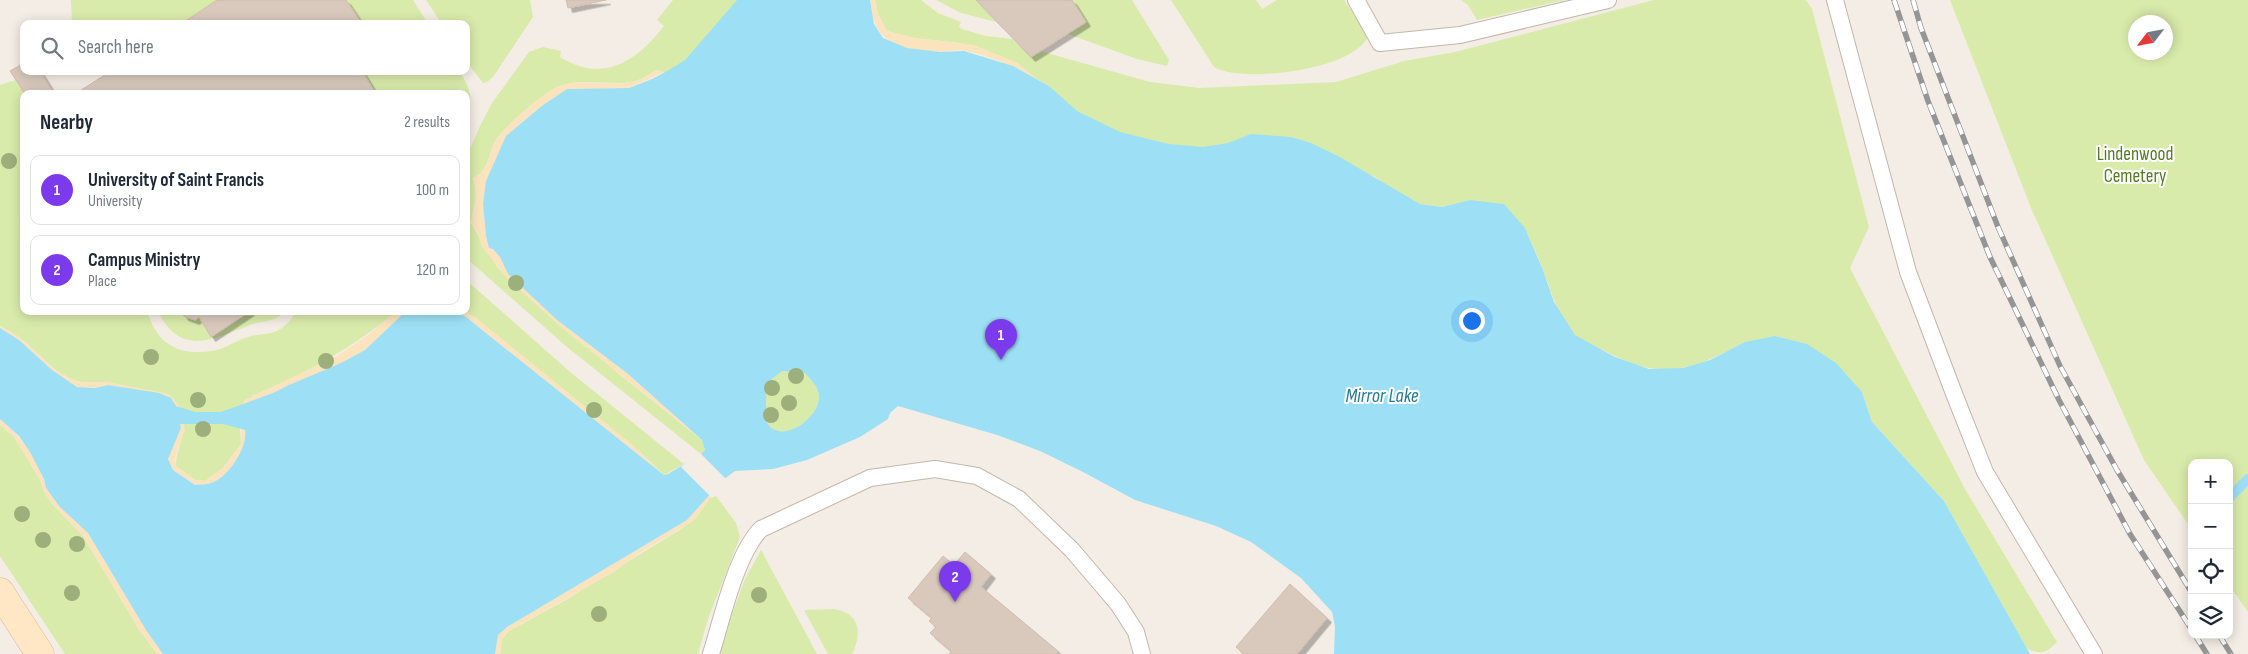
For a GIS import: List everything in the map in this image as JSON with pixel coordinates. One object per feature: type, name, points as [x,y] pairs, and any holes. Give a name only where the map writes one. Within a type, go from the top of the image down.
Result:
[{"type":"main road","points":[[0,592],[40,654]]},
{"type":"lane","points":[[1356,0],[1380,43],[1460,35],[1608,0]]},
{"type":"lane","points":[[1835,0],[1908,272],[1960,409],[1985,472],[2094,654]]},
{"type":"lane","points":[[712,654],[739,568],[753,537],[761,529],[870,478],[935,469],[977,476],[1019,499],[1072,550],[1118,604],[1136,632],[1142,654]]},
{"type":"green space","points":[[71,0],[217,0],[187,20],[72,20]]},
{"type":"green space","points":[[346,0],[413,0],[426,20],[359,20]]},
{"type":"green space","points":[[426,0],[530,0],[533,17],[493,77],[483,83],[470,66],[470,20],[439,20]]},
{"type":"green space","points":[[673,0],[751,0],[717,34],[670,74],[657,70],[633,82],[569,83],[559,86],[536,101],[514,120],[496,140],[482,172],[473,178],[476,196],[471,223],[498,268],[619,374],[703,441],[705,450],[701,454],[567,347],[470,262],[470,149],[492,103],[529,52],[543,47],[561,51],[560,57],[576,65],[605,68],[618,65],[631,58],[654,38],[664,26],[657,20]]},
{"type":"green space","points":[[875,0],[921,0],[938,13],[961,22],[959,27],[962,29],[986,36],[1012,39],[1031,57],[1040,51],[1150,82],[1200,88],[1336,82],[1404,61],[1455,52],[1654,0],[1806,0],[1812,9],[1869,227],[1850,268],[1965,489],[2057,642],[2044,652],[2027,649],[1944,501],[1872,422],[1862,392],[1745,342],[1709,360],[1676,369],[1643,367],[1625,361],[1581,340],[1569,329],[1556,304],[1525,228],[1470,200],[1442,207],[1420,204],[1390,188],[1374,176],[1220,157],[1100,139],[1049,86],[1017,63],[960,43],[915,38],[887,31],[878,14]]},
{"type":"green space","points":[[936,0],[976,0],[996,22],[961,13]]},
{"type":"green space","points":[[1072,0],[1132,0],[1169,60],[1167,66],[1137,59],[1068,34],[1086,22]]},
{"type":"green space","points":[[1171,0],[1256,0],[1262,9],[1277,0],[1344,0],[1368,36],[1359,48],[1342,58],[1321,65],[1297,71],[1272,74],[1228,72],[1214,67]]},
{"type":"green space","points":[[1461,0],[1565,0],[1477,20],[1468,5]]},
{"type":"green space","name":"Lindenwood Cemetery","points":[[1950,0],[2248,0],[2248,612],[2233,591],[2233,459],[2188,459],[2188,524],[2144,460],[2031,208]]},
{"type":"green space","points":[[364,75],[462,75],[469,90],[374,90]]},
{"type":"green space","points":[[16,80],[22,90],[20,90],[20,315],[148,315],[157,332],[170,345],[189,352],[200,352],[217,350],[254,335],[276,332],[294,315],[392,315],[363,337],[328,359],[291,379],[252,396],[240,429],[241,444],[223,468],[205,481],[195,480],[176,466],[184,429],[183,424],[119,386],[106,383],[81,382],[69,378],[55,369],[24,341],[0,326],[0,85]]},
{"type":"green space","points":[[470,284],[569,371],[684,464],[664,475],[636,448],[470,315]]},
{"type":"green space","points":[[161,315],[183,315],[194,320],[199,317],[212,336],[244,315],[281,315],[223,336],[198,341],[187,340],[176,335]]},
{"type":"green space","points":[[782,371],[805,373],[816,387],[819,397],[813,414],[806,421],[788,431],[780,432],[772,429],[766,422],[766,384]]},
{"type":"green space","points":[[0,425],[15,438],[52,504],[83,536],[140,631],[157,654],[65,654],[0,556]]},
{"type":"green space","points":[[716,496],[736,523],[740,537],[708,619],[698,654],[500,654],[502,639],[509,631],[564,601],[681,529],[696,518],[708,499]]},
{"type":"green space","points":[[761,550],[817,654],[717,654],[745,579]]},
{"type":"green space","points":[[833,609],[848,614],[856,624],[858,631],[852,654],[828,654],[804,610]]},
{"type":"sand","points":[[870,0],[875,0],[878,14],[887,31],[915,38],[974,45],[1017,63],[1037,79],[1002,62],[975,53],[959,50],[925,51],[891,42],[877,26],[872,15]]},
{"type":"sand","points":[[657,70],[664,72],[629,88],[567,90],[543,105],[514,129],[483,204],[486,236],[489,247],[500,257],[509,274],[557,320],[628,374],[703,441],[562,328],[508,279],[482,247],[476,229],[471,223],[476,196],[473,177],[482,172],[496,140],[529,107],[559,86],[580,82],[633,82]]},
{"type":"sand","points":[[470,314],[475,317],[636,448],[664,475],[462,315]]},
{"type":"sand","points":[[392,315],[402,315],[365,350],[341,363],[273,393],[245,430],[240,453],[230,469],[209,484],[195,485],[173,470],[168,459],[181,428],[171,398],[159,393],[108,385],[95,388],[77,387],[52,370],[19,340],[0,328],[0,326],[18,336],[56,370],[79,382],[108,382],[169,394],[181,408],[185,430],[175,457],[176,466],[195,480],[205,481],[223,468],[241,444],[242,405],[245,400],[337,356],[368,335]]},
{"type":"sand","points":[[0,419],[22,441],[35,459],[46,488],[88,533],[163,654],[157,654],[140,631],[83,536],[52,504],[15,438],[0,425]]},
{"type":"sand","points":[[709,495],[711,497],[696,518],[690,523],[641,552],[614,572],[509,631],[502,639],[500,654],[495,654],[498,635],[507,627],[687,520]]},
{"type":"water","name":"Mirror Lake","points":[[737,0],[870,0],[874,24],[883,38],[907,48],[940,52],[964,51],[1013,66],[1049,86],[1077,111],[1120,132],[1169,144],[1203,147],[1228,143],[1251,134],[1291,137],[1311,143],[1338,156],[1420,204],[1442,207],[1470,200],[1504,204],[1525,228],[1554,302],[1575,335],[1615,357],[1649,369],[1683,368],[1710,360],[1745,342],[1775,336],[1807,344],[1836,363],[1862,392],[1872,422],[1944,501],[2030,654],[1334,654],[1335,626],[1332,612],[1301,578],[1251,542],[1216,526],[1135,500],[1040,451],[997,435],[898,406],[890,413],[888,419],[860,437],[807,460],[773,469],[735,471],[723,480],[687,520],[507,627],[498,635],[495,654],[163,654],[146,630],[88,533],[60,507],[46,488],[44,479],[30,452],[19,436],[0,419],[0,328],[19,340],[52,370],[77,387],[95,388],[108,385],[159,393],[171,398],[176,406],[195,412],[221,412],[273,393],[341,363],[365,350],[402,315],[462,315],[664,475],[668,474],[705,450],[702,440],[628,374],[557,320],[508,274],[500,257],[493,249],[489,248],[483,204],[486,181],[506,136],[543,105],[567,89],[629,88],[669,70],[685,60]],"holes":[[[782,371],[805,373],[819,393],[813,414],[806,421],[788,431],[772,428],[766,421],[766,384]],[[180,424],[223,424],[245,430],[240,453],[224,475],[209,484],[195,485],[173,470],[168,459],[181,428]]]},
{"type":"pier","points":[[699,452],[727,480],[711,497],[681,467]]},
{"type":"building","points":[[217,0],[346,0],[359,20],[187,20]]},
{"type":"building","points":[[566,0],[606,0],[568,8]]},
{"type":"building","points":[[976,0],[1072,0],[1086,22],[1031,57]]},
{"type":"building","points":[[20,65],[20,75],[42,75],[52,90],[22,90],[10,71]]},
{"type":"building","points":[[105,75],[364,75],[374,90],[81,90]]},
{"type":"building","points":[[244,315],[211,337],[199,317],[195,320],[184,316]]},
{"type":"building","points":[[965,552],[991,574],[981,587],[1059,652],[1057,654],[949,654],[951,651],[930,633],[936,627],[929,621],[932,618],[908,598],[943,556],[954,565]]},
{"type":"building","points":[[1290,584],[1327,618],[1297,654],[1244,654],[1236,647]]},
{"type":"waterway","points":[[2233,494],[2248,479]]},
{"type":"railway","points":[[1894,0],[1928,101],[1990,257],[2059,400],[2130,534],[2188,624]]},
{"type":"railway","points":[[1913,0],[1921,28],[1998,227],[2060,366],[2117,470],[2188,586]]},
{"type":"railway","points":[[2198,639],[2207,654]]},
{"type":"railway","points":[[2222,639],[2231,654]]},
{"type":"place","name":"University of Saint Francis","points":[[1001,360]]},
{"type":"place","name":"Campus Ministry","points":[[955,602]]}]
